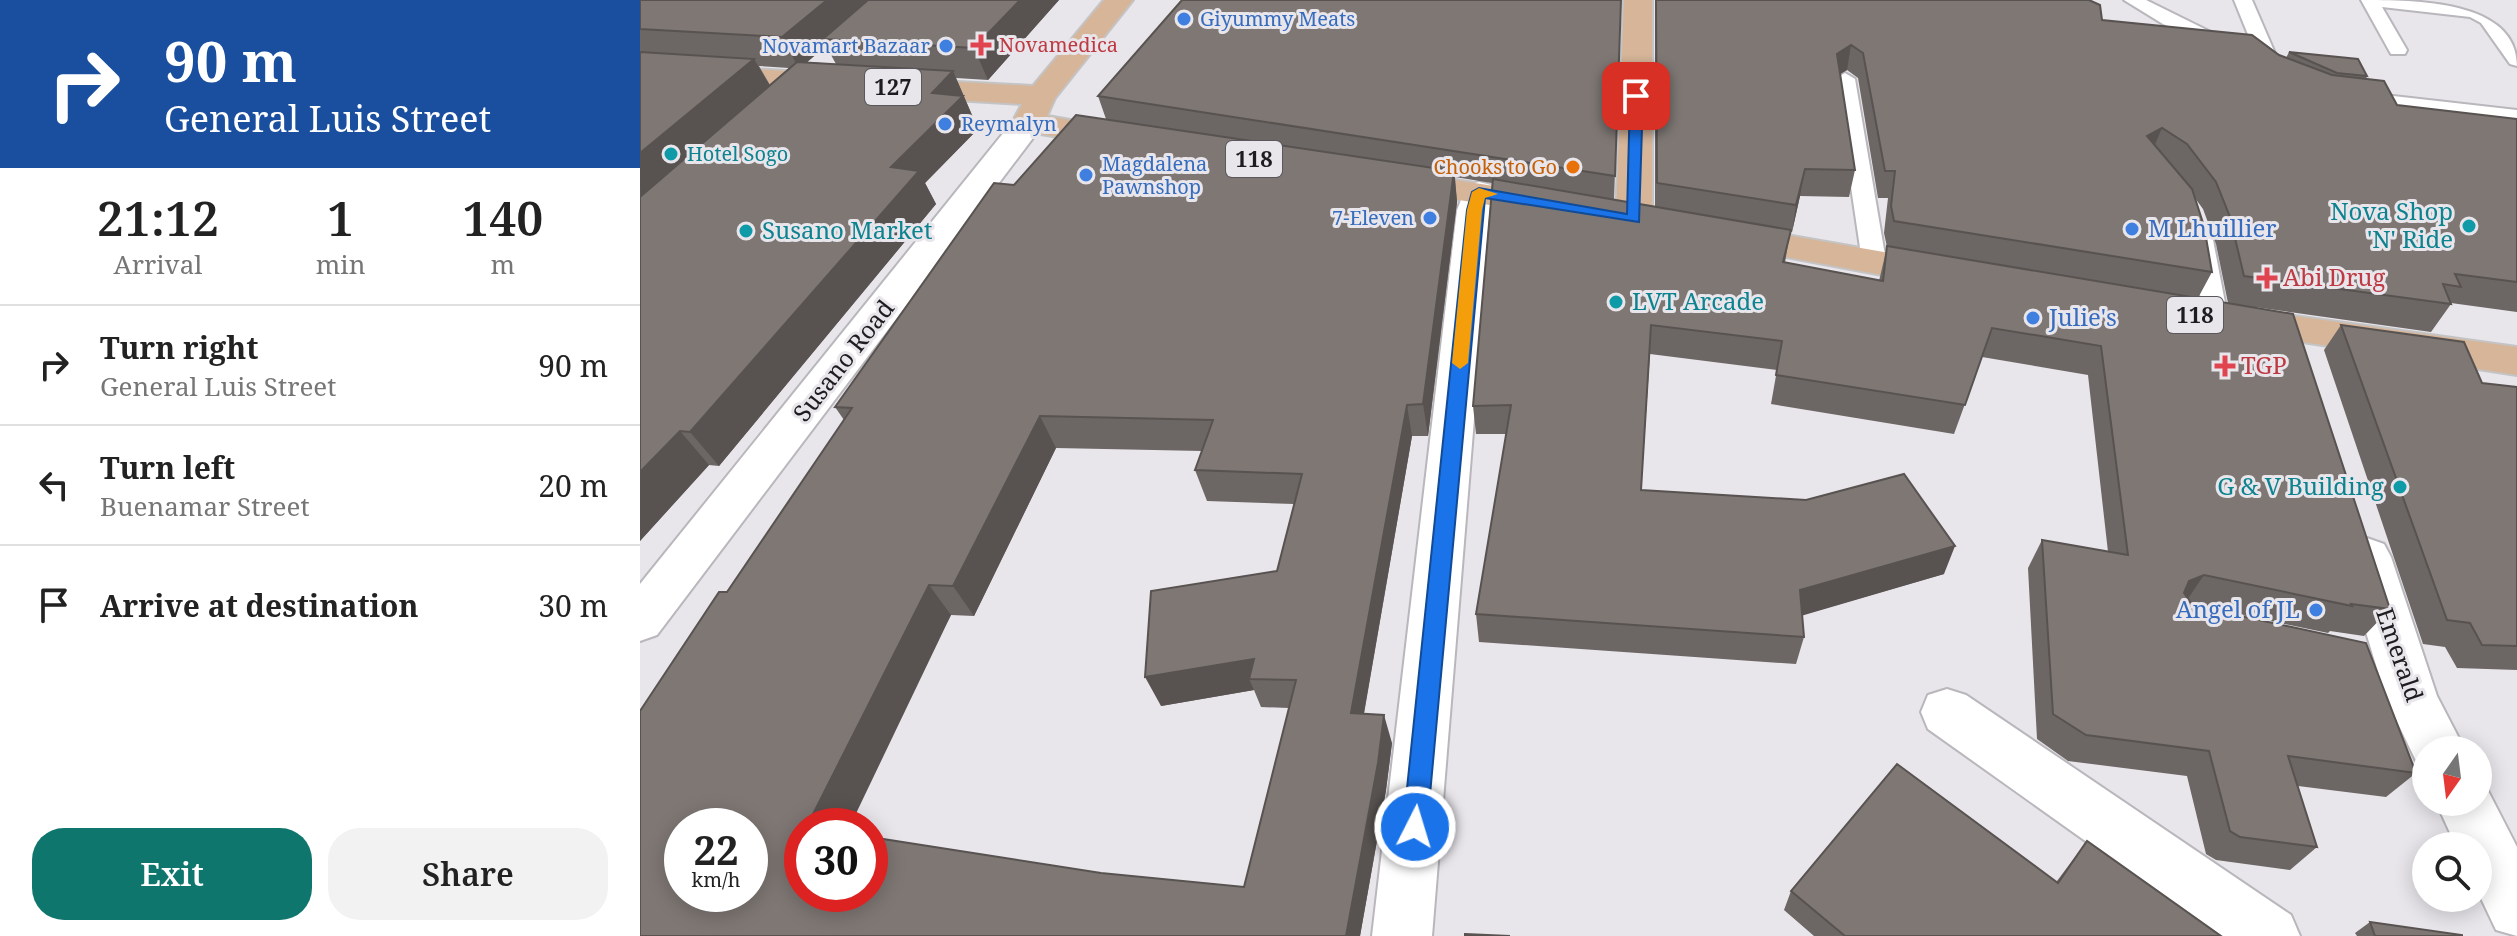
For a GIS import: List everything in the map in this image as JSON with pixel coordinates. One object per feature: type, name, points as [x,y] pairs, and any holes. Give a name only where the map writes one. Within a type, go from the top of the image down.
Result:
[{"type":"main road","points":[[1119,0],[1034,110],[1153,143]]},
{"type":"main road","points":[[1636,220],[1638,0]]},
{"type":"main road","name":"127","points":[[640,71],[807,82],[1034,110]]},
{"type":"main road","points":[[1371,177],[1479,192],[1981,280]]},
{"type":"main road","name":"118","points":[[2200,316],[2517,361]]},
{"type":"street","points":[[779,107],[843,51]]},
{"type":"street","name":"Susano Road","points":[[640,620],[1034,110]]},
{"type":"street","points":[[1402,936],[1474,210],[1479,192]]},
{"type":"street","points":[[2294,329],[2308,373]]},
{"type":"street","name":"Emerald","points":[[2355,519],[2386,663],[2413,701],[2431,736]]},
{"type":"street","points":[[1947,712],[2270,936]]},
{"type":"street","points":[[2471,816],[2517,909]]},
{"type":"lane","points":[[2133,0],[2169,20],[2242,51],[2281,76],[2243,0]]},
{"type":"lane","points":[[2370,0],[2398,50]]},
{"type":"lane","points":[[2370,0],[2474,12],[2487,19],[2517,60]]},
{"type":"lane","points":[[1845,79],[1874,261]]},
{"type":"lane","points":[[2413,79],[2429,106]]},
{"type":"lane","points":[[2340,96],[2517,116]]},
{"type":"lane","points":[[2197,222],[2200,316]]},
{"type":"building","points":[[640,0],[827,0],[782,37],[640,29]]},
{"type":"building","points":[[868,0],[1020,0],[974,48],[823,39]]},
{"type":"building","points":[[1182,0],[1621,0],[1615,176],[1098,96]]},
{"type":"building","points":[[1656,0],[2089,0],[2100,5],[2102,20],[2252,35],[2279,55],[2332,75],[2384,81],[2397,105],[2517,119],[2517,282],[2455,274],[2461,287],[2443,284],[2451,304],[2244,276],[2230,217],[2216,182],[2187,144],[2162,128],[2147,136],[2192,189],[2204,226],[2212,272],[1894,221],[1891,206],[1895,171],[1885,171],[1863,53],[1851,45],[1837,54],[1855,170],[1805,169],[1796,205],[1657,183]]},
{"type":"building","points":[[640,52],[754,59],[640,153]]},
{"type":"building","points":[[2289,52],[2358,59],[2367,76],[2337,73]]},
{"type":"building","points":[[797,62],[953,71],[932,93],[963,96],[891,167],[919,171],[690,432],[680,431],[640,472],[640,197]]},
{"type":"building","points":[[1076,115],[1454,171],[1423,404],[1407,405],[1351,713],[1384,715],[1346,936],[640,936],[640,711],[719,592],[727,592],[852,408],[835,407],[994,183],[1014,185]],"holes":[[[1040,416],[1213,420],[1195,470],[1302,474],[1277,571],[1151,591],[1145,677],[1254,659],[1249,679],[1296,680],[1244,887],[1101,873],[888,840],[888,912],[784,912],[784,808],[816,808],[929,585],[953,586]]]},
{"type":"building","points":[[1493,179],[1791,230],[1783,262],[1883,281],[1887,246],[2293,314],[2390,609],[2352,606],[2204,575],[2189,581],[2184,593],[2191,603],[2203,608],[2366,643],[2412,763],[2412,772],[2288,756],[2317,847],[2240,837],[2230,831],[2209,751],[2086,735],[2053,714],[2042,540],[2128,555],[2101,346],[1992,328],[1965,405],[1776,375],[1782,341],[1651,325],[1641,490],[1806,500],[1904,474],[1955,546],[1800,590],[1804,637],[1476,614],[1511,405],[1473,406]]},
{"type":"building","points":[[2341,325],[2464,342],[2482,383],[2517,387],[2517,646],[2482,645],[2470,623],[2447,620]]},
{"type":"building","points":[[1897,764],[2058,883],[2087,841],[2221,936],[1845,936],[1791,891]]},
{"type":"building","points":[[2370,922],[2462,935],[2462,936],[2375,936]]},
{"type":"building","points":[[1465,934],[1510,936],[1465,936]]},
{"type":"slow traffic","points":[[1460,363],[1474,210],[1479,192],[1490,194]]},
{"type":"place","name":"Giyummy Meats","points":[[1184,19]]},
{"type":"place","name":"Novamedica","points":[[981,45]]},
{"type":"place","name":"Novamart Bazaar","points":[[946,46]]},
{"type":"place","name":"Reymalyn","points":[[945,124]]},
{"type":"place","name":"Hotel Sogo","points":[[671,154]]},
{"type":"place","name":"Chooks to Go","points":[[1573,167]]},
{"type":"place","name":"Magdalena Pawnshop","points":[[1086,175]]},
{"type":"place","name":"7-Eleven","points":[[1430,218]]},
{"type":"place","name":"Nova Shop 'N' Ride","points":[[2469,226]]},
{"type":"place","name":"M Lhuillier","points":[[2132,229]]},
{"type":"place","name":"Susano Market","points":[[746,231]]},
{"type":"place","name":"Abi Drug","points":[[2267,278]]},
{"type":"place","name":"LVT Arcade","points":[[1616,302]]},
{"type":"place","name":"Julie's","points":[[2033,318]]},
{"type":"place","name":"TGP","points":[[2225,366]]},
{"type":"place","name":"G & V Building","points":[[2400,487]]},
{"type":"place","name":"Angel of JL","points":[[2316,610]]},
{"type":"route","points":[[1415,827],[1474,210],[1479,192],[1634,219],[1636,96]]}]
